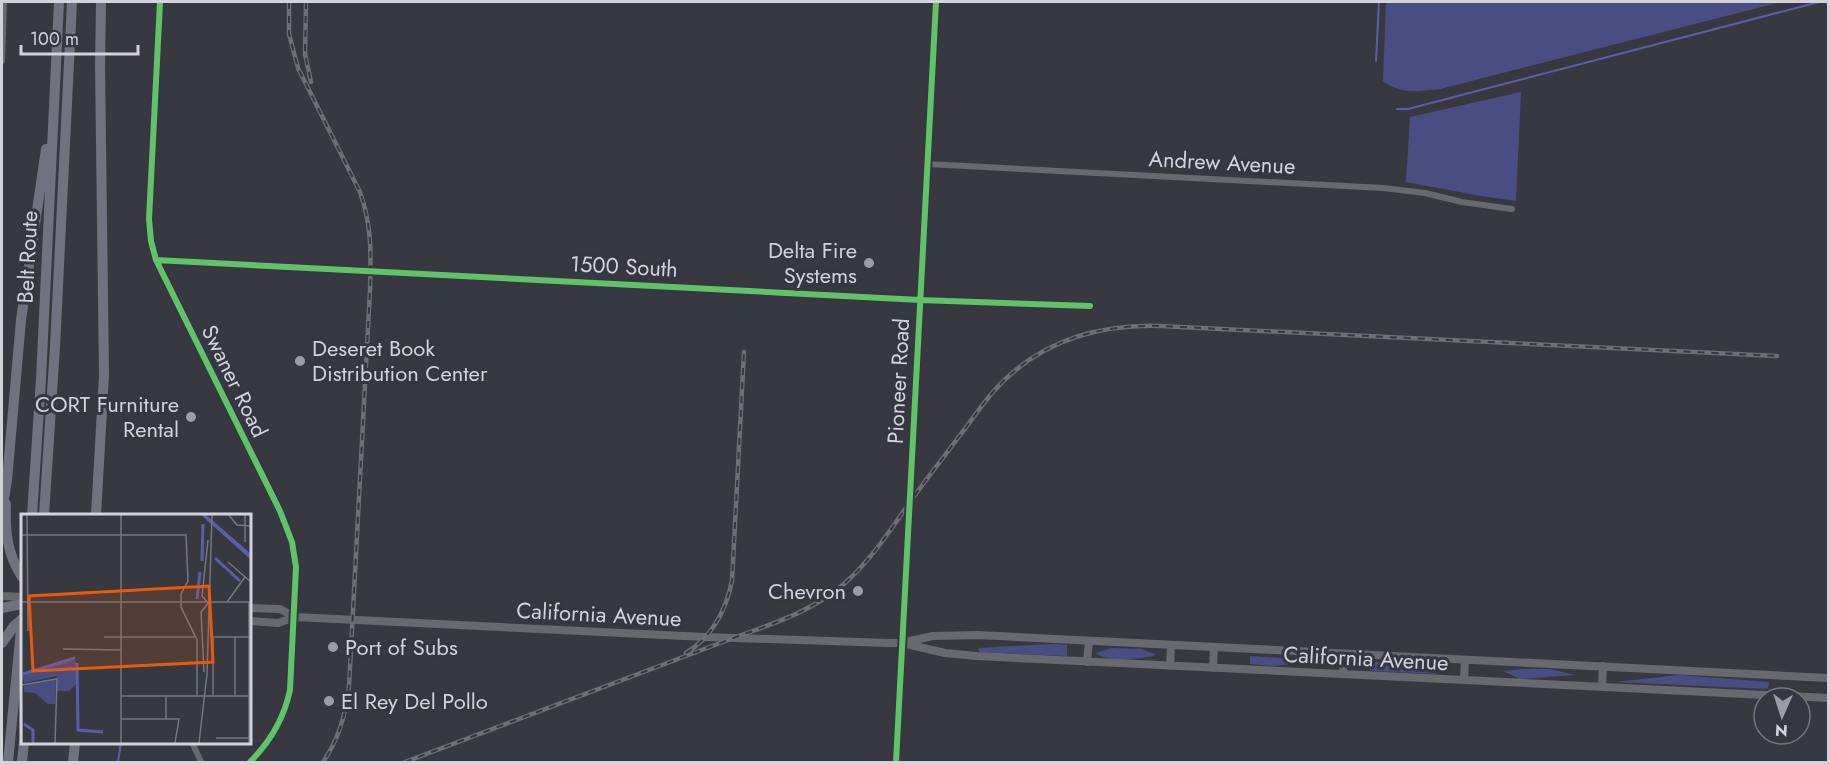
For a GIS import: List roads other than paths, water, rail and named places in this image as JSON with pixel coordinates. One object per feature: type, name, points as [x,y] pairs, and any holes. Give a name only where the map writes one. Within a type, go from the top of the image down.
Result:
[{"type":"highway","name":"Belt Route","points":[[32,514],[59,2]]},
{"type":"highway","name":"Belt Route","points":[[45,514],[72,2]]},
{"type":"highway","points":[[96,514],[104,375],[101,2]]},
{"type":"highway","points":[[2,512],[21,320],[54,94]]},
{"type":"highway","points":[[6,480],[7,539],[12,558],[21,575]]},
{"type":"highway","points":[[2,608],[21,599]]},
{"type":"highway","points":[[2,643],[21,620]]},
{"type":"highway","points":[[8,762],[21,631]]},
{"type":"highway","points":[[22,762],[24,743]]},
{"type":"highway","points":[[73,762],[75,743]]},
{"type":"main road","name":"Pioneer Road","points":[[896,762],[936,2]]},
{"type":"main road","points":[[2,596],[21,599]]},
{"type":"main road","points":[[2,608],[21,610]]},
{"type":"main road","name":"California Avenue","points":[[250,608],[280,609],[295,617]]},
{"type":"main road","name":"California Avenue","points":[[250,621],[279,623],[295,617],[705,637],[902,643],[960,654],[1087,662],[1828,699]]},
{"type":"main road","name":"California Avenue","points":[[902,643],[933,636],[963,634],[1828,678]]},
{"type":"main road","points":[[1087,662],[1089,641]]},
{"type":"main road","points":[[1170,666],[1171,645]]},
{"type":"main road","points":[[1213,668],[1214,647]]},
{"type":"main road","points":[[1343,674],[1344,654]]},
{"type":"main road","points":[[1464,680],[1465,660]]},
{"type":"main road","points":[[1602,687],[1603,666]]},
{"type":"street","points":[[2,61],[4,2]]},
{"type":"street","name":"Swaner Road","points":[[160,2],[149,219],[151,241],[156,260],[288,529],[296,567],[290,690],[286,707],[267,745],[250,762]]},
{"type":"street","name":"Andrew Avenue","points":[[927,164],[1383,188],[1425,193],[1512,209]]},
{"type":"street","name":"1500 South","points":[[156,260],[920,300],[1090,306]]},
{"type":"street","points":[[193,743],[201,762]]},
{"type":"waterway","points":[[1376,61],[1379,2]]},
{"type":"waterway","points":[[1397,109],[1408,109],[1819,2]]},
{"type":"waterway","points":[[118,762],[121,743]]},
{"type":"railway","points":[[289,2],[289,34],[298,68],[360,192],[369,228],[370,290],[349,686],[341,726],[323,762]]},
{"type":"railway","points":[[306,2],[305,54],[311,82]]},
{"type":"railway","points":[[405,762],[779,621],[807,609],[833,593],[871,556],[993,392],[1029,360],[1048,349],[1091,333],[1114,328],[1161,326],[1777,356]]},
{"type":"railway","points":[[686,653],[703,639],[716,622],[726,602],[732,581],[744,352]]},
{"type":"place","name":"Delta Fire Systems","points":[[869,263]]},
{"type":"place","name":"Deseret Book Distribution Center","points":[[300,361]]},
{"type":"place","name":"CORT Furniture Rental","points":[[191,417]]},
{"type":"place","name":"Chevron","points":[[858,591]]},
{"type":"place","name":"Port of Subs","points":[[333,647]]},
{"type":"place","name":"El Rey Del Pollo","points":[[329,701]]}]
